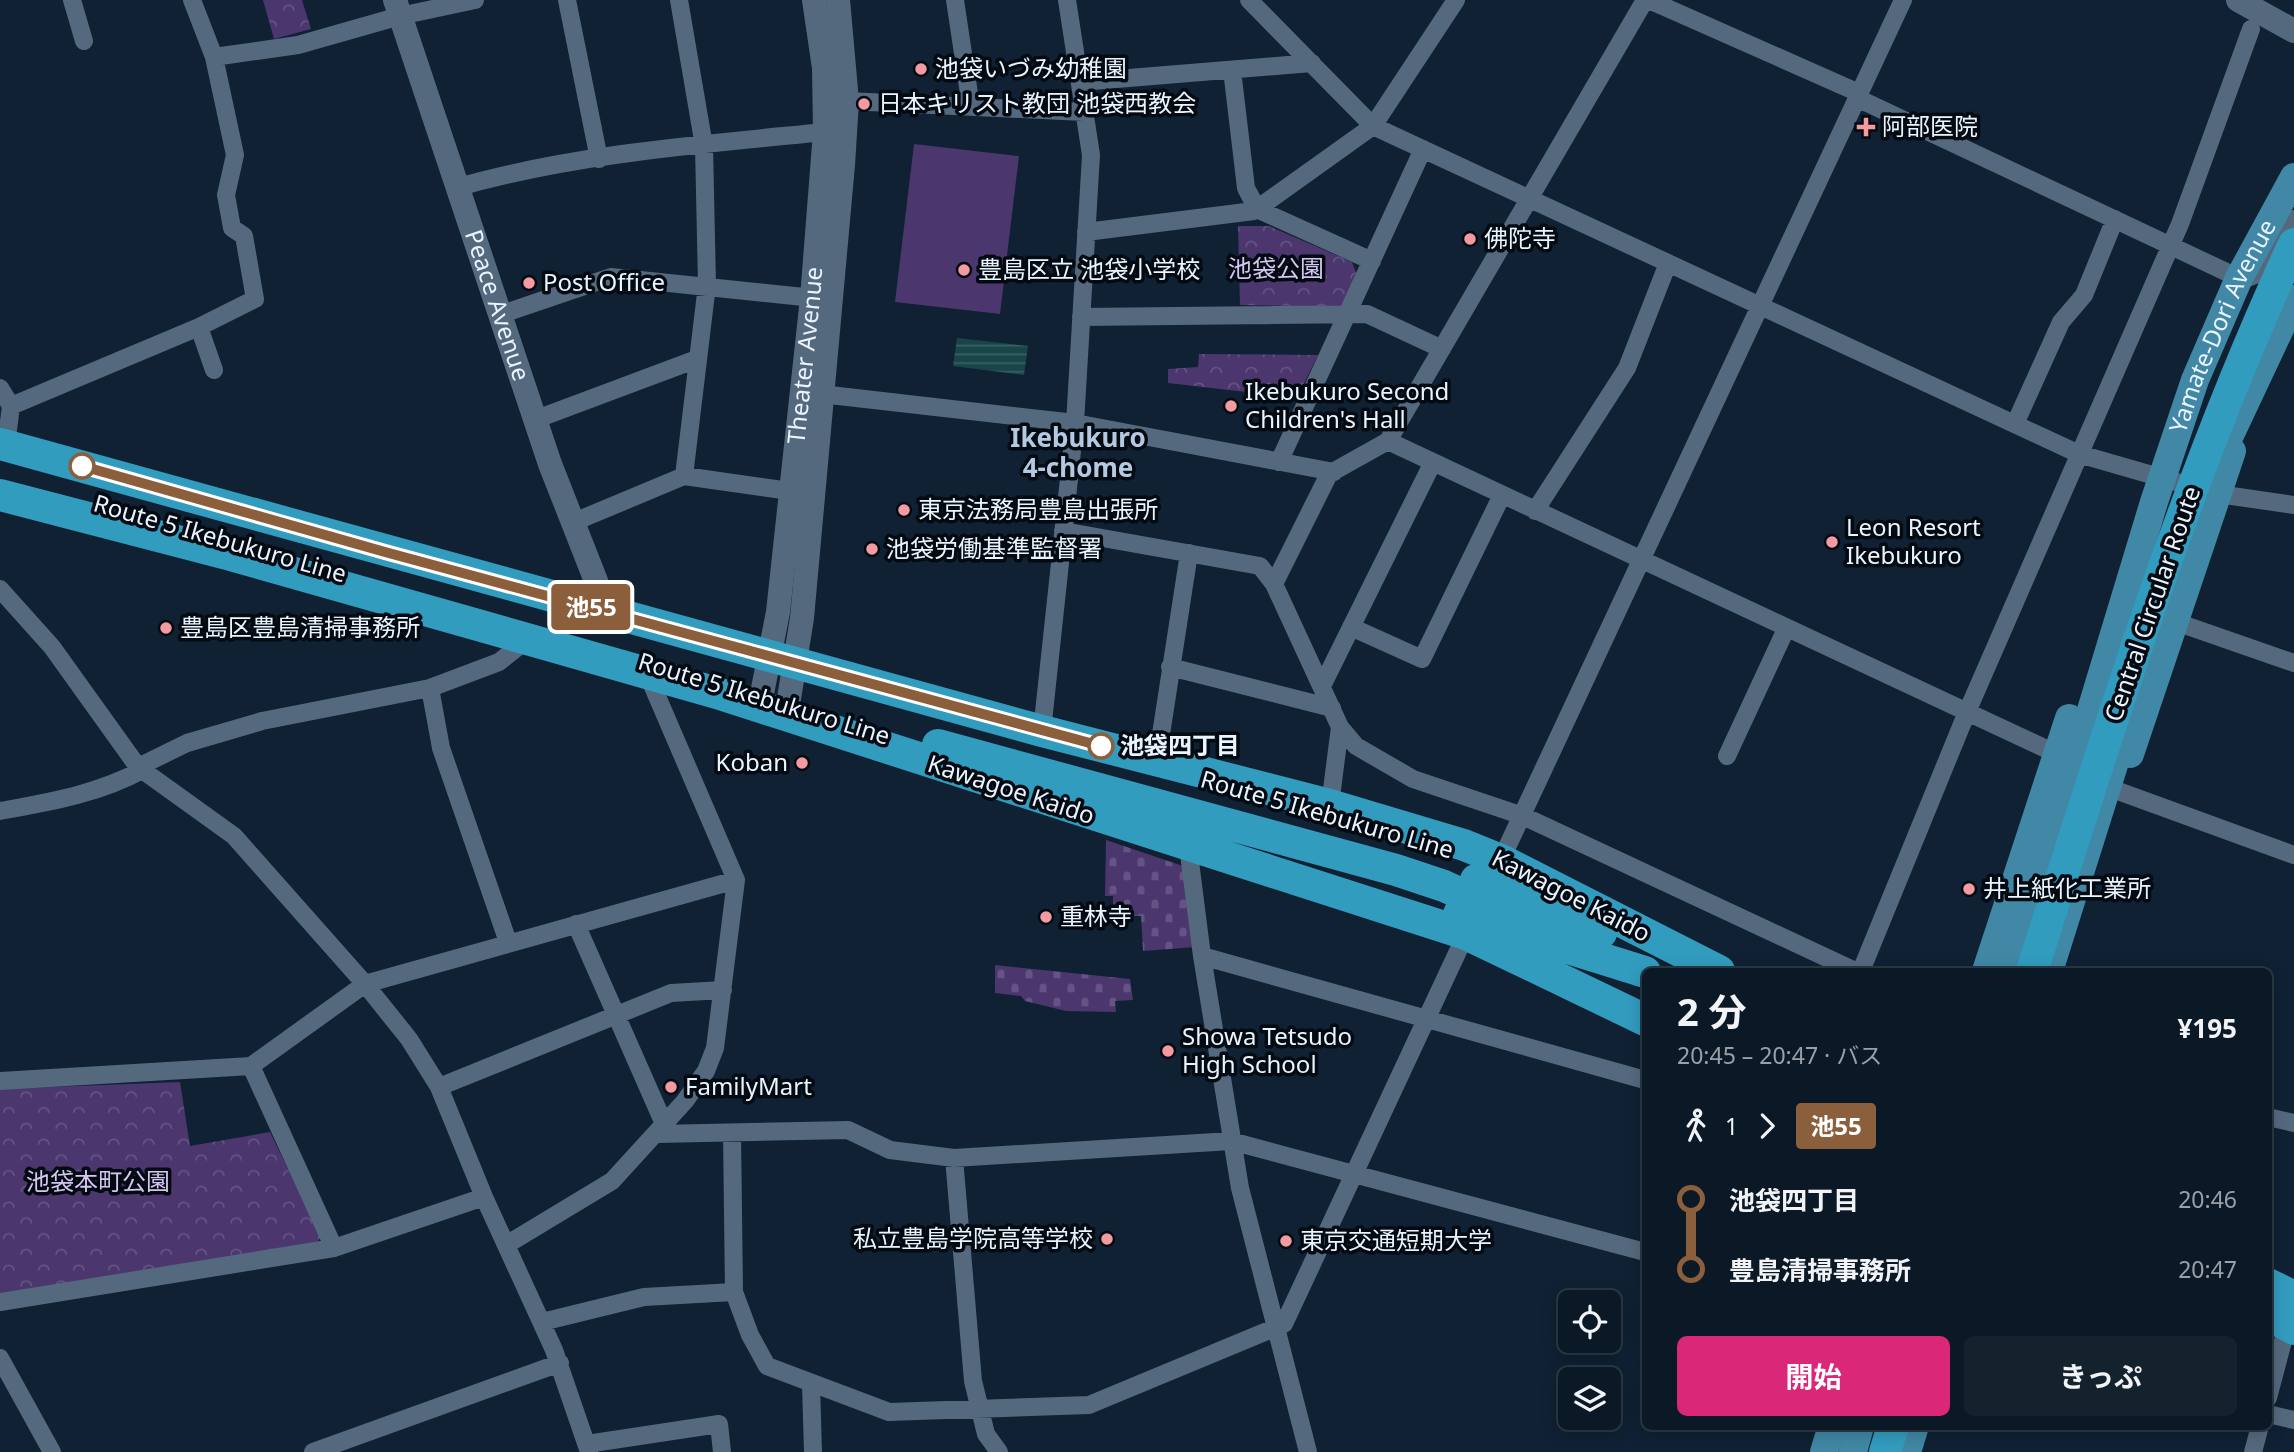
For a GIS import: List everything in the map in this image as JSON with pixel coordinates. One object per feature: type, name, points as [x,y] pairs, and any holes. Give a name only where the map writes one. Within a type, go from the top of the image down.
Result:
[{"type":"highway","name":"Central Circular Route","points":[[2033,968],[2181,517],[2240,367],[2294,244]]},
{"type":"highway","name":"Central Circular Route","points":[[2040,968],[2185,519],[2246,369],[2294,266]]},
{"type":"highway","name":"Kawagoe Kaido","points":[[2,447],[1042,731],[1330,805],[1464,845],[1501,860],[1713,968]]},
{"type":"highway","name":"Route 5 Ikebukuro Line","points":[[2,447],[821,684],[1406,834],[1508,872],[1698,968]]},
{"type":"highway","name":"Route 5 Ikebukuro Line","points":[[0,476],[1642,971]]},
{"type":"highway","name":"Kawagoe Kaido","points":[[0,495],[231,555],[782,711],[1188,846],[1466,934],[1642,1019]]},
{"type":"highway","points":[[821,684],[1445,868],[1489,885],[1580,932],[1652,937]]},
{"type":"highway","points":[[782,711],[1250,829],[1444,886],[1642,984]]},
{"type":"highway","points":[[2272,1291],[2286,1317]]},
{"type":"highway","points":[[1867,1452],[1874,1430]]},
{"type":"highway","points":[[1874,1452],[1880,1430]]},
{"type":"main road","name":"Yamate-Dori Avenue","points":[[2162,479],[2195,380],[2238,278],[2294,177]]},
{"type":"main road","name":"Yamate-Dori Avenue","points":[[2211,492],[2255,382],[2294,299]]},
{"type":"main road","points":[[1987,968],[2145,499],[2162,479]]},
{"type":"main road","points":[[2013,968],[2162,479]]},
{"type":"main road","points":[[2062,968],[2118,791],[2176,622],[2211,492]]},
{"type":"main road","points":[[2050,968],[2193,515],[2211,492]]},
{"type":"main road","points":[[1824,1452],[1831,1430]]},
{"type":"main road","points":[[1853,1452],[1859,1430]]},
{"type":"street","points":[[72,0],[84,41]]},
{"type":"street","points":[[11,405],[199,327],[256,299],[244,236],[232,228],[226,195],[235,155],[214,57],[192,0]]},
{"type":"street","points":[[214,57],[298,45],[397,8],[475,0]]},
{"type":"street","points":[[567,0],[599,159]]},
{"type":"street","points":[[679,0],[704,146],[707,285],[684,476]]},
{"type":"street","name":"Theater Avenue","points":[[783,659],[821,394],[824,68],[814,0]]},
{"type":"street","name":"Theater Avenue","points":[[783,659],[778,612],[790,491],[821,299],[848,101],[838,0]]},
{"type":"street","points":[[955,0],[971,107]]},
{"type":"street","points":[[1042,731],[1074,423],[1091,155],[1067,0]]},
{"type":"street","points":[[1249,0],[1373,125],[2079,454],[2211,492],[2294,505]]},
{"type":"street","points":[[1086,232],[1257,209],[1373,125],[1456,0]]},
{"type":"street","points":[[1274,584],[1329,474],[1388,441],[1647,0],[1858,96],[2238,278],[2272,265],[2294,222]]},
{"type":"street","points":[[1501,860],[1903,0]]},
{"type":"street","points":[[2238,0],[2294,31]]},
{"type":"street","name":"Peace Avenue","points":[[397,8],[534,420],[605,610]]},
{"type":"street","points":[[1862,968],[1967,712],[2171,245],[2251,29]]},
{"type":"street","points":[[1080,82],[1312,63]]},
{"type":"street","points":[[1233,70],[1246,188],[1257,209],[1372,261]]},
{"type":"street","points":[[848,101],[1084,112]]},
{"type":"street","points":[[455,188],[483,180],[599,159],[824,132]]},
{"type":"street","points":[[1279,461],[1423,149]]},
{"type":"street","points":[[2015,424],[2061,322],[2084,295],[2115,219]]},
{"type":"street","points":[[1535,511],[1627,368],[1668,263]]},
{"type":"street","points":[[499,315],[611,277],[821,299]]},
{"type":"street","points":[[1081,317],[1367,314],[1442,349]]},
{"type":"street","points":[[199,327],[214,370]]},
{"type":"street","points":[[534,420],[697,359]]},
{"type":"street","points":[[0,388],[11,405],[2,447]]},
{"type":"street","points":[[821,394],[1074,423],[1334,472]]},
{"type":"street","points":[[1388,441],[2057,754]]},
{"type":"street","points":[[1322,687],[1433,462]]},
{"type":"street","points":[[574,523],[684,476],[790,491]]},
{"type":"street","points":[[1351,627],[1422,659],[1502,495]]},
{"type":"street","points":[[1063,531],[1260,566],[1274,584],[1340,727],[1356,746],[1413,779],[1523,816],[1849,968]]},
{"type":"street","points":[[1157,760],[1189,554]]},
{"type":"street","points":[[0,589],[52,647],[140,768],[234,836],[365,984],[409,1039],[439,1087],[484,1197],[560,1363],[588,1448],[719,1424],[722,1452]]},
{"type":"street","points":[[2176,622],[2294,663]]},
{"type":"street","points":[[1727,755],[1786,629]]},
{"type":"street","points":[[0,811],[87,793],[118,783],[187,743],[262,721],[430,688],[499,662],[528,639]]},
{"type":"street","points":[[782,711],[783,659]]},
{"type":"street","points":[[1170,667],[1332,708]]},
{"type":"street","points":[[506,1245],[612,1181],[661,1130],[706,1071],[715,1048],[736,880],[647,673]]},
{"type":"street","points":[[430,688],[441,747],[508,942]]},
{"type":"street","points":[[1330,805],[1340,727]]},
{"type":"street","points":[[2118,791],[2294,855]]},
{"type":"street","points":[[1188,846],[1231,1141],[1275,1329],[1308,1452]]},
{"type":"street","points":[[0,1081],[251,1066],[365,984],[736,880]]},
{"type":"street","points":[[576,924],[661,1130]]},
{"type":"street","points":[[732,1133],[734,1292],[750,1335],[767,1366],[889,1412],[1089,1405],[1284,1324],[1466,934]]},
{"type":"street","points":[[1202,956],[1427,1016],[1642,1079]]},
{"type":"street","points":[[439,1087],[671,993],[723,990]]},
{"type":"street","points":[[251,1066],[334,1248]]},
{"type":"street","points":[[2272,1118],[2294,1123]]},
{"type":"street","points":[[661,1130],[732,1133],[848,1130],[890,1150],[954,1157],[1231,1141],[1642,1251]]},
{"type":"street","points":[[954,1157],[973,1381],[986,1434],[999,1452]]},
{"type":"street","points":[[0,1302],[334,1248],[484,1197]]},
{"type":"street","points":[[542,1322],[643,1297],[734,1292]]},
{"type":"street","points":[[2272,1380],[2286,1317]]},
{"type":"street","points":[[0,1358],[52,1452]]},
{"type":"street","points":[[313,1452],[560,1363]]},
{"type":"street","points":[[811,1384],[813,1452]]},
{"type":"street","points":[[2272,1415],[2294,1420]]},
{"type":"street","points":[[2253,1452],[2259,1430]]},
{"type":"green space","points":[[263,0],[302,0],[311,29],[274,39]]},
{"type":"green space","points":[[914,144],[1019,156],[1000,314],[895,302]]},
{"type":"green space","name":"池袋公園","points":[[1238,226],[1269,226],[1352,262],[1357,276],[1341,307],[1240,305]]},
{"type":"green space","points":[[1199,354],[1318,355],[1297,398],[1168,383],[1168,369],[1198,367]]},
{"type":"green space","points":[[1106,840],[1186,867],[1196,947],[1143,951],[1141,916],[1113,916],[1113,896],[1105,896]]},
{"type":"green space","points":[[995,965],[1130,979],[1133,1000],[1115,1001],[1116,1012],[1066,1011],[1025,1001],[1021,996],[995,993]]},
{"type":"green space","name":"池袋本町公園","points":[[180,1082],[190,1146],[270,1132],[321,1237],[316,1244],[0,1297],[0,1089]]},
{"type":"shaded area","points":[[957,338],[1028,346],[1024,375],[953,366]]},
{"type":"bus line","name":"池55","points":[[82,466],[385,552],[1101,746]]},
{"type":"place","name":"池袋いづみ幼稚園","points":[[921,69]]},
{"type":"place","name":"日本キリスト教団 池袋西教会","points":[[864,104]]},
{"type":"place","name":"阿部医院","points":[[1866,127]]},
{"type":"place","name":"佛陀寺","points":[[1470,239]]},
{"type":"place","name":"豊島区立 池袋小学校","points":[[964,270]]},
{"type":"place","name":"Post Office","points":[[529,283]]},
{"type":"place","name":"Ikebukuro Second Children's Hall","points":[[1231,406]]},
{"type":"place","name":"東京法務局豊島出張所","points":[[904,510]]},
{"type":"place","name":"Leon Resort Ikebukuro","points":[[1832,542]]},
{"type":"place","name":"池袋労働基準監督署","points":[[872,549]]},
{"type":"place","name":"豊島区豊島清掃事務所","points":[[166,628]]},
{"type":"place","name":"池袋四丁目","points":[[1101,746]]},
{"type":"place","name":"Koban","points":[[802,763]]},
{"type":"place","name":"井上紙化工業所","points":[[1969,889]]},
{"type":"place","name":"重林寺","points":[[1046,917]]},
{"type":"place","name":"Showa Tetsudo High School","points":[[1168,1051]]},
{"type":"place","name":"FamilyMart","points":[[671,1087]]},
{"type":"place","name":"私立豊島学院高等学校","points":[[1107,1239]]},
{"type":"place","name":"東京交通短期大学","points":[[1286,1241]]},
{"type":"district","name":"Ikebukuro 4-chome","points":[[1078,453]]}]
